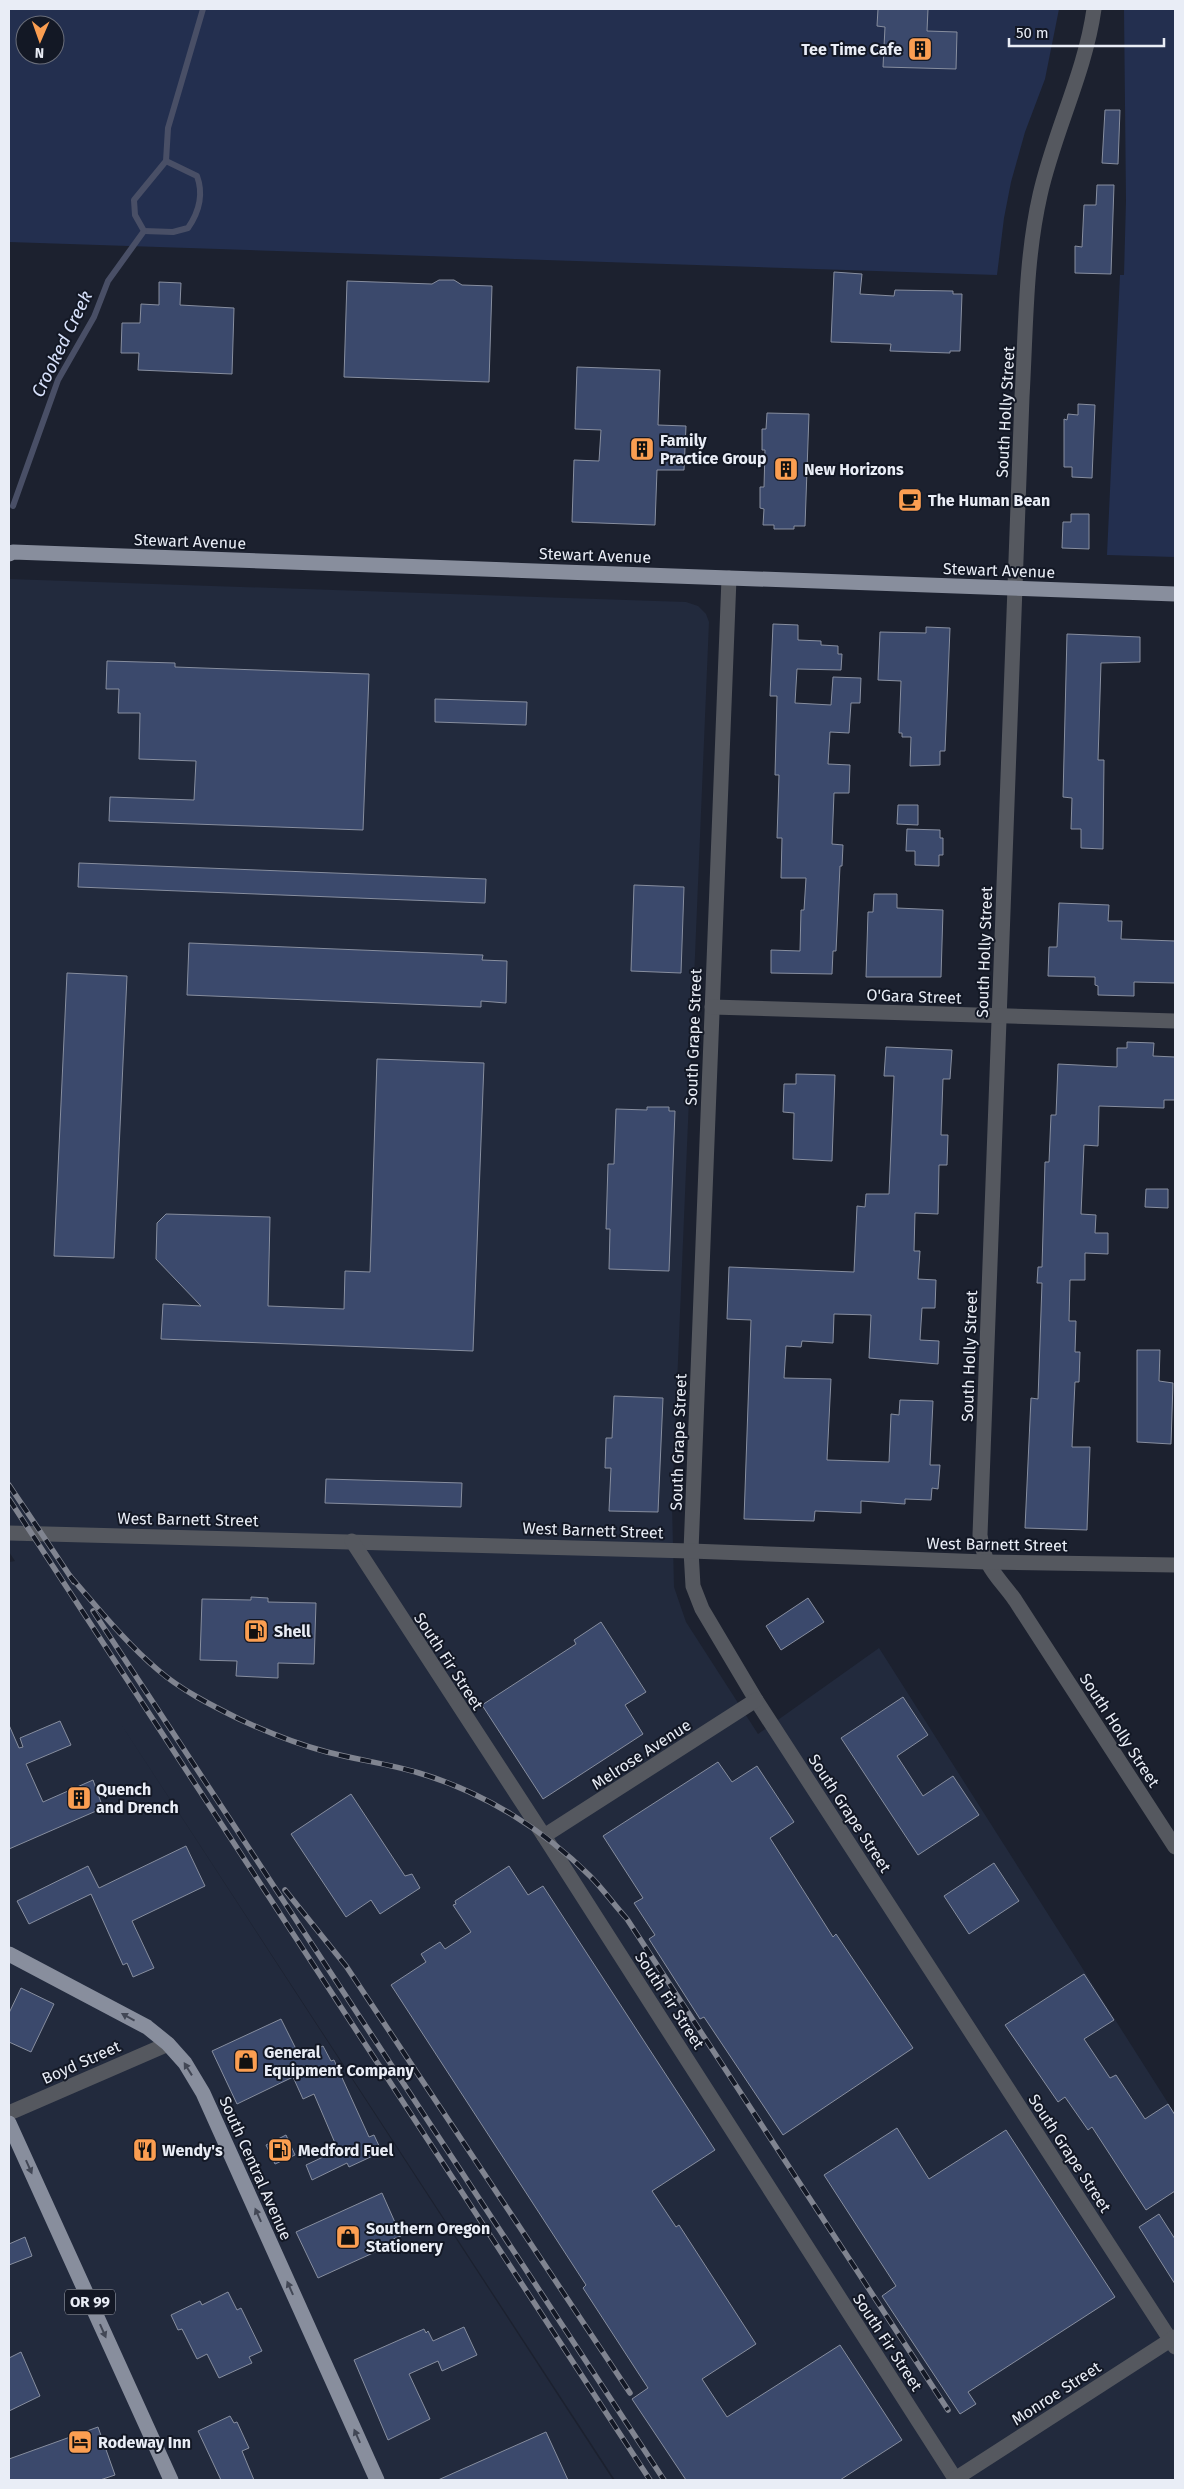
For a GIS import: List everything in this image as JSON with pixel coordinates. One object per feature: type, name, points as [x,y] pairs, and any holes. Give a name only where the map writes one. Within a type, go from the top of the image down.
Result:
[{"type":"main road","name":"Stewart Avenue","points":[[10,552],[1175,594]]},
{"type":"main road","name":"South Central Avenue","points":[[9,1954],[147,2027],[168,2044],[185,2063],[203,2093],[377,2480]]},
{"type":"main road","name":"OR 99","points":[[9,2123],[171,2480]]},
{"type":"street","name":"South Holly Street","points":[[1094,9],[1086,46],[1040,196],[1031,247],[1022,397],[980,1524],[981,1545],[986,1562],[992,1573],[1015,1600],[1175,1847]]},
{"type":"street","name":"South Grape Street","points":[[728,578],[691,1551],[693,1586],[702,1609],[756,1700],[1174,2341]]},
{"type":"street","name":"O'Gara Street","points":[[712,1007],[1175,1021]]},
{"type":"street","name":"West Barnett Street","points":[[9,1533],[691,1551],[986,1562],[1175,1565]]},
{"type":"street","name":"South Fir Street","points":[[352,1541],[544,1836],[956,2480]]},
{"type":"street","name":"Melrose Avenue","points":[[544,1836],[756,1700]]},
{"type":"street","name":"Boyd Street","points":[[9,2113],[168,2044]]},
{"type":"street","name":"Monroe Street","points":[[956,2480],[1174,2341]]},
{"type":"shaded area","points":[[9,9],[1059,9],[1045,79],[1025,132],[1011,182],[1004,218],[997,275],[9,242]]},
{"type":"shaded area","points":[[1124,9],[1175,9],[1175,557],[1107,555],[1120,275],[1124,275],[1126,201]]},
{"type":"shaded area","points":[[9,579],[686,602],[698,606],[706,614],[709,622],[672,1504],[674,1587],[686,1622],[758,1734],[879,1648],[1175,2114],[1175,2480],[615,2480],[115,1715],[613,2480],[9,2480],[9,1562],[15,1561],[9,1552]]},
{"type":"building","name":"Tee Time Cafe","points":[[878,9],[928,9],[927,31],[957,32],[956,69],[883,67],[885,27],[877,26]]},
{"type":"building","points":[[1105,110],[1120,110],[1118,164],[1102,163]]},
{"type":"building","points":[[1097,185],[1114,185],[1111,274],[1075,273],[1075,246],[1082,247],[1084,205],[1096,205]]},
{"type":"building","points":[[834,272],[862,274],[860,294],[894,296],[895,290],[953,291],[953,294],[962,294],[960,351],[950,351],[950,353],[890,351],[891,344],[831,342]]},
{"type":"building","points":[[439,280],[454,280],[462,285],[492,286],[489,382],[344,377],[347,281],[432,284]]},
{"type":"building","points":[[159,282],[181,283],[180,305],[234,308],[232,374],[138,370],[139,353],[121,353],[122,323],[140,323],[141,304],[159,305]]},
{"type":"building","name":"Family Practice Group","points":[[577,367],[660,370],[658,425],[686,426],[684,470],[657,470],[655,525],[572,522],[574,460],[599,461],[601,430],[575,429]]},
{"type":"building","points":[[1078,404],[1095,405],[1092,478],[1072,477],[1072,467],[1064,467],[1064,419],[1067,420],[1068,414],[1078,415]]},
{"type":"building","name":"New Horizons","points":[[767,413],[809,414],[805,526],[794,526],[794,529],[774,529],[774,525],[763,525],[764,509],[760,508],[760,487],[764,487],[765,450],[762,450],[762,429],[766,429]]},
{"type":"building","points":[[1071,514],[1089,514],[1089,549],[1062,548],[1063,522],[1071,522]]},
{"type":"building","points":[[773,624],[798,625],[798,640],[821,641],[821,645],[838,646],[838,654],[842,654],[841,670],[797,669],[795,703],[831,705],[833,677],[861,678],[860,703],[851,703],[849,733],[830,732],[828,764],[850,765],[849,793],[834,793],[832,844],[843,845],[842,866],[840,866],[836,951],[833,951],[832,974],[771,973],[771,950],[800,951],[801,910],[804,910],[806,878],[781,878],[782,838],[777,838],[779,775],[775,775],[777,696],[770,696]]},
{"type":"building","points":[[926,627],[950,628],[945,751],[940,751],[940,765],[910,766],[911,737],[902,737],[902,733],[899,733],[901,681],[878,680],[880,632],[926,633]]},
{"type":"building","points":[[1067,634],[1140,637],[1140,662],[1101,663],[1098,760],[1104,760],[1103,849],[1081,848],[1081,829],[1071,829],[1072,798],[1063,797]]},
{"type":"building","points":[[107,661],[175,663],[175,667],[369,674],[363,830],[109,821],[110,797],[194,800],[196,761],[139,759],[140,713],[118,713],[119,689],[106,689]]},
{"type":"building","points":[[435,699],[527,702],[526,725],[435,722]]},
{"type":"building","points":[[898,805],[918,805],[918,825],[897,824]]},
{"type":"building","points":[[907,829],[940,830],[940,838],[943,838],[943,855],[939,855],[939,866],[915,865],[915,851],[906,851]]},
{"type":"building","points":[[79,863],[486,879],[485,903],[78,887]]},
{"type":"building","points":[[634,885],[684,887],[681,973],[631,971]]},
{"type":"building","points":[[874,894],[897,894],[897,908],[943,910],[941,977],[866,977],[868,912],[873,912]]},
{"type":"building","points":[[1059,903],[1109,905],[1108,921],[1122,921],[1121,939],[1175,941],[1175,983],[1134,982],[1134,996],[1098,995],[1095,977],[1048,976],[1049,947],[1057,947]]},
{"type":"building","points":[[189,943],[483,955],[482,960],[507,961],[506,1003],[481,1001],[481,1007],[187,995]]},
{"type":"building","points":[[67,973],[127,976],[114,1258],[54,1256]]},
{"type":"building","points":[[1127,1042],[1154,1043],[1153,1056],[1175,1057],[1175,1100],[1164,1100],[1164,1108],[1099,1106],[1098,1146],[1084,1145],[1081,1214],[1096,1215],[1095,1233],[1108,1233],[1108,1254],[1085,1253],[1085,1280],[1070,1280],[1069,1321],[1076,1321],[1075,1352],[1080,1352],[1079,1382],[1075,1382],[1072,1447],[1090,1447],[1087,1530],[1025,1528],[1031,1398],[1038,1399],[1042,1283],[1037,1283],[1038,1267],[1042,1267],[1045,1162],[1049,1162],[1051,1115],[1056,1115],[1058,1064],[1117,1067],[1117,1048],[1127,1048]]},
{"type":"building","points":[[886,1047],[952,1050],[950,1079],[943,1079],[941,1135],[948,1135],[947,1165],[939,1165],[938,1214],[915,1213],[914,1251],[920,1251],[918,1279],[936,1280],[935,1308],[922,1308],[920,1340],[939,1341],[938,1364],[869,1358],[871,1315],[834,1314],[833,1343],[802,1341],[801,1347],[786,1346],[784,1378],[831,1379],[827,1460],[889,1462],[891,1414],[899,1415],[900,1400],[933,1401],[930,1465],[940,1465],[938,1489],[932,1488],[931,1500],[905,1499],[905,1504],[861,1501],[861,1513],[815,1511],[814,1521],[744,1519],[751,1320],[727,1319],[729,1267],[854,1272],[857,1206],[865,1207],[866,1194],[889,1194],[894,1076],[884,1076]]},
{"type":"building","points":[[377,1059],[484,1063],[473,1351],[161,1339],[163,1304],[201,1306],[156,1259],[157,1223],[166,1214],[270,1217],[268,1306],[344,1309],[345,1271],[370,1272]]},
{"type":"building","points":[[796,1074],[835,1075],[832,1161],[793,1159],[794,1113],[783,1112],[784,1084],[796,1084]]},
{"type":"building","points":[[647,1107],[669,1107],[669,1111],[675,1111],[669,1271],[609,1269],[610,1229],[606,1229],[608,1164],[614,1164],[616,1109],[647,1110]]},
{"type":"building","points":[[1146,1189],[1168,1189],[1168,1208],[1145,1207]]},
{"type":"building","points":[[1137,1350],[1160,1350],[1159,1381],[1173,1383],[1171,1444],[1137,1442]]},
{"type":"building","points":[[614,1396],[663,1398],[658,1512],[609,1511],[611,1468],[605,1468],[606,1438],[612,1438]]},
{"type":"building","points":[[326,1479],[462,1483],[461,1507],[325,1503]]},
{"type":"building","points":[[251,1597],[268,1598],[268,1602],[316,1603],[314,1664],[278,1663],[278,1678],[236,1676],[237,1661],[200,1660],[202,1599],[251,1600]]},
{"type":"building","points":[[808,1598],[824,1622],[781,1650],[766,1626]]},
{"type":"building","points":[[601,1622],[646,1692],[625,1705],[643,1734],[543,1799],[482,1705],[576,1644],[574,1640]]},
{"type":"building","points":[[903,1697],[928,1735],[897,1756],[923,1796],[953,1776],[979,1815],[918,1855],[841,1738]]},
{"type":"building","name":"Quench and Drench","points":[[60,1721],[71,1745],[26,1764],[43,1802],[93,1780],[103,1808],[9,1849],[9,1725],[19,1748],[23,1747],[20,1738]]},
{"type":"building","points":[[718,1762],[732,1782],[757,1766],[794,1822],[770,1838],[833,1937],[836,1934],[913,2048],[783,2135],[704,2017],[700,2019],[649,1939],[655,1935],[634,1903],[643,1898],[603,1836]]},
{"type":"building","points":[[351,1794],[405,1876],[412,1874],[420,1888],[380,1914],[371,1900],[346,1917],[291,1834]]},
{"type":"building","points":[[186,1846],[205,1886],[132,1921],[154,1968],[133,1977],[127,1963],[123,1965],[91,1894],[29,1924],[17,1901],[88,1866],[99,1888]]},
{"type":"building","points":[[994,1863],[1019,1901],[969,1934],[944,1896]]},
{"type":"building","points":[[509,1866],[528,1895],[543,1886],[715,2150],[652,2191],[676,2227],[679,2225],[756,2344],[702,2379],[727,2417],[840,2345],[902,2440],[840,2480],[686,2480],[632,2399],[648,2388],[583,2288],[586,2285],[391,1985],[426,1962],[421,1954],[440,1942],[445,1949],[471,1932],[453,1905],[456,1904],[455,1901]]},
{"type":"building","points":[[1084,1974],[1114,2020],[1084,2039],[1110,2078],[1116,2075],[1145,2119],[1168,2104],[1175,2115],[1175,2191],[1146,2210],[1092,2127],[1088,2130],[1065,2097],[1058,2102],[1005,2025]]},
{"type":"building","points":[[21,1988],[54,2004],[31,2052],[9,2042],[9,2013]]},
{"type":"building","points":[[281,2019],[300,2057],[323,2046],[331,2061],[334,2060],[369,2137],[374,2135],[380,2148],[375,2150],[377,2154],[349,2167],[347,2163],[312,2180],[306,2165],[338,2150],[314,2094],[303,2099],[293,2077],[237,2104],[212,2051]]},
{"type":"building","points":[[897,2128],[929,2179],[1006,2130],[1115,2297],[968,2392],[976,2404],[960,2414],[882,2296],[896,2286],[824,2175]]},
{"type":"building","name":"Medford Fuel","points":[[286,2135],[295,2155],[275,2164],[266,2145]]},
{"type":"building","name":"Southern Oregon Stationery","points":[[382,2193],[401,2236],[393,2239],[395,2243],[318,2278],[296,2232]]},
{"type":"building","points":[[1159,2214],[1175,2239],[1175,2284],[1139,2227]]},
{"type":"building","points":[[25,2237],[32,2256],[9,2265],[9,2244]]},
{"type":"building","points":[[228,2292],[237,2310],[241,2308],[262,2351],[249,2357],[252,2363],[219,2378],[207,2354],[197,2359],[182,2329],[178,2330],[171,2315],[200,2301],[202,2305]]},
{"type":"building","points":[[464,2327],[477,2355],[442,2371],[438,2361],[409,2374],[430,2419],[388,2440],[354,2360],[424,2329],[426,2333],[428,2331],[433,2341]]},
{"type":"building","points":[[21,2352],[40,2396],[9,2411],[9,2358]]},
{"type":"building","points":[[230,2416],[234,2423],[237,2422],[249,2448],[242,2451],[254,2480],[221,2480],[198,2431]]},
{"type":"building","name":"Rodeway Inn","points":[[98,2427],[115,2475],[100,2480],[9,2480],[9,2459]]},
{"type":"building","points":[[546,2432],[568,2480],[438,2480]]},
{"type":"waterway","name":"Crooked Creek","points":[[13,506],[58,380],[94,317],[108,281],[144,231],[135,215],[134,200],[166,161],[168,128],[203,9]]},
{"type":"waterway","name":"Crooked Creek","points":[[144,231],[173,232],[188,228],[198,210],[200,190],[197,176],[166,161]]},
{"type":"railway","points":[[9,1485],[74,1582]]},
{"type":"railway","points":[[9,1499],[650,2480]]},
{"type":"railway","points":[[70,1576],[134,1648],[167,1677],[197,1697],[239,1719],[293,1741],[327,1752],[419,1773],[466,1790],[511,1814],[532,1828],[572,1859],[590,1876],[627,1919],[948,2410]]},
{"type":"railway","points":[[93,1611],[664,2480]]},
{"type":"railway","points":[[285,1890],[346,1966],[630,2393]]},
{"type":"place","name":"Tee Time Cafe","points":[[920,49]]},
{"type":"place","name":"Family Practice Group","points":[[642,449]]},
{"type":"place","name":"New Horizons","points":[[786,469]]},
{"type":"place","name":"The Human Bean","points":[[910,500]]},
{"type":"place","name":"Shell","points":[[256,1631]]},
{"type":"place","name":"Quench and Drench","points":[[79,1798]]},
{"type":"place","name":"General Equipment Company","points":[[246,2061]]},
{"type":"place","name":"Wendy's","points":[[145,2150]]},
{"type":"place","name":"Medford Fuel","points":[[280,2150]]},
{"type":"place","name":"Southern Oregon Stationery","points":[[348,2237]]},
{"type":"place","name":"Rodeway Inn","points":[[80,2442]]}]
